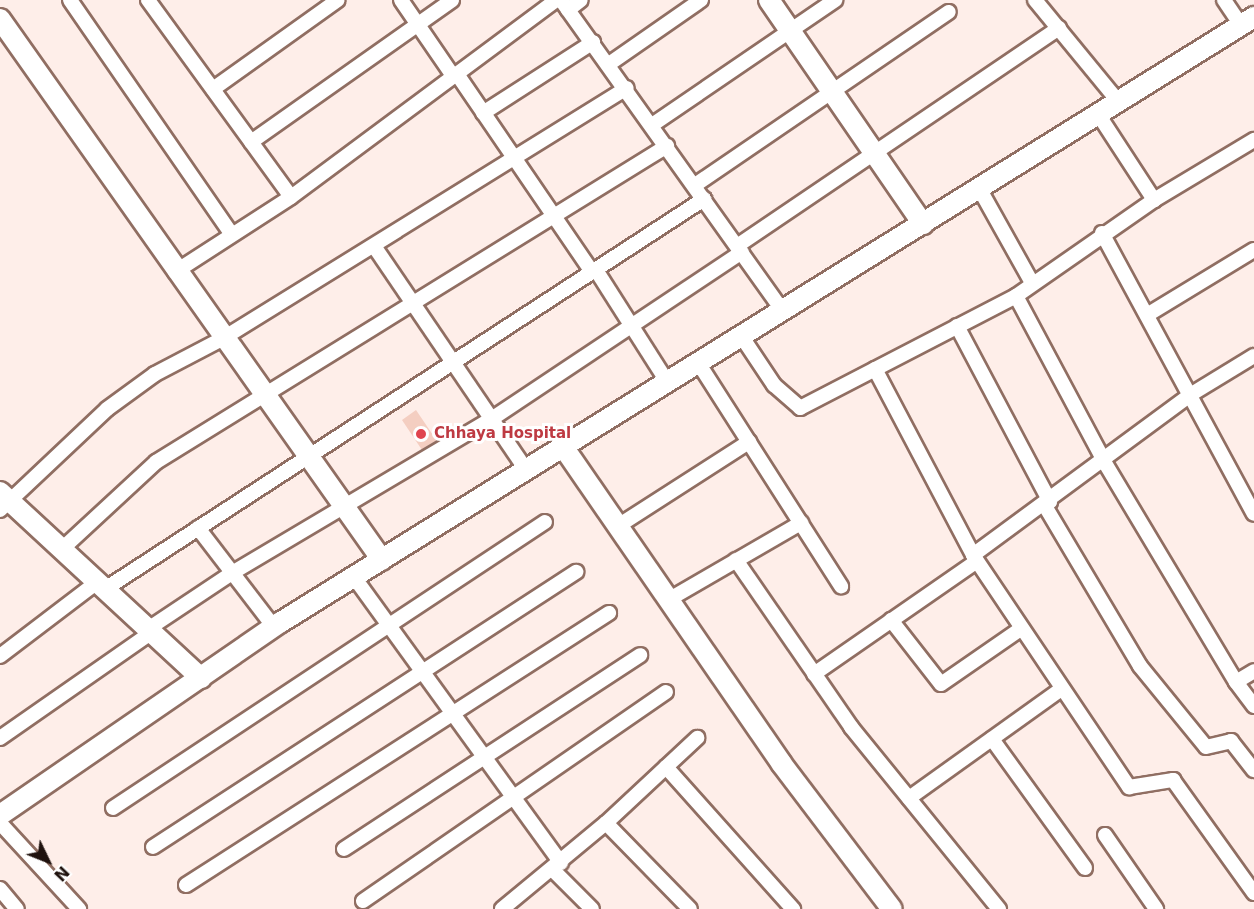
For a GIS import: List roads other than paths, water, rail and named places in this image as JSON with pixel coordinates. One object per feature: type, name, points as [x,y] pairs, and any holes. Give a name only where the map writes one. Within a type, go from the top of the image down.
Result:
[{"type":"street","points":[[70,0],[232,235]]},
{"type":"street","points":[[213,89],[338,0]]},
{"type":"street","points":[[401,0],[483,112],[632,325],[668,383]]},
{"type":"street","points":[[251,142],[452,0]]},
{"type":"street","points":[[174,272],[291,197],[556,0]]},
{"type":"street","points":[[581,0],[565,5],[627,88],[783,311]]},
{"type":"street","points":[[609,64],[701,0]]},
{"type":"street","points":[[769,0],[923,224]]},
{"type":"street","points":[[652,125],[835,0]]},
{"type":"street","points":[[1035,0],[1119,101]]},
{"type":"street","points":[[0,815],[274,627],[1248,21],[1224,0]]},
{"type":"street","points":[[150,1],[291,197]]},
{"type":"street","points":[[694,186],[834,93],[949,12]]},
{"type":"street","points":[[0,19],[174,272],[382,560]]},
{"type":"street","points":[[0,738],[232,573],[342,505],[493,418],[632,325],[875,153],[1059,28]]},
{"type":"street","points":[[483,112],[593,42]]},
{"type":"street","points":[[201,678],[62,549],[3,501],[132,390],[222,339],[627,88]]},
{"type":"street","points":[[1098,114],[1154,200]]},
{"type":"street","points":[[742,337],[774,385],[800,408],[1016,296],[1102,233],[1254,140]]},
{"type":"street","points":[[62,549],[145,470],[261,394],[412,303],[552,213],[667,146]]},
{"type":"street","points":[[979,188],[1032,283]]},
{"type":"street","points":[[0,656],[101,585],[198,528],[704,199]]},
{"type":"street","points":[[1102,233],[1254,514]]},
{"type":"street","points":[[374,246],[412,303],[456,361],[527,471]]},
{"type":"street","points":[[1147,315],[1254,250]]},
{"type":"street","points":[[1016,296],[1105,463],[1236,682],[1254,706]]},
{"type":"street","points":[[957,327],[1048,504],[1140,666],[1206,747],[1231,741],[1254,770]]},
{"type":"street","points":[[814,674],[1105,463],[1190,395],[1254,357]]},
{"type":"street","points":[[699,364],[841,586]]},
{"type":"street","points":[[875,369],[974,558],[1019,630],[1129,787],[1173,780],[1254,893]]},
{"type":"street","points":[[618,526],[749,442]]},
{"type":"street","points":[[564,448],[781,763],[892,909]]},
{"type":"street","points":[[113,808],[387,622],[545,522]]},
{"type":"street","points":[[668,600],[801,523]]},
{"type":"street","points":[[198,528],[274,627]]},
{"type":"street","points":[[736,560],[814,674],[909,798],[999,909]]},
{"type":"street","points":[[153,847],[421,669],[576,572]]},
{"type":"street","points":[[354,577],[515,799],[557,866],[592,909]]},
{"type":"street","points":[[186,885],[609,614]]},
{"type":"street","points":[[891,620],[940,684],[1019,630]]},
{"type":"street","points":[[344,849],[640,655]]},
{"type":"street","points":[[1236,682],[1254,671]]},
{"type":"street","points":[[909,798],[1061,689]]},
{"type":"street","points":[[363,901],[515,799],[666,692]]},
{"type":"street","points":[[507,908],[606,823],[697,738]]},
{"type":"street","points":[[992,738],[1086,868]]},
{"type":"street","points":[[666,767],[793,909]]},
{"type":"street","points":[[0,823],[79,909]]},
{"type":"street","points":[[606,823],[690,909]]},
{"type":"street","points":[[1105,835],[1156,909]]},
{"type":"street","points":[[0,889],[17,909]]},
{"type":"place","name":"Chhaya Hospital","points":[[421,434]]}]
